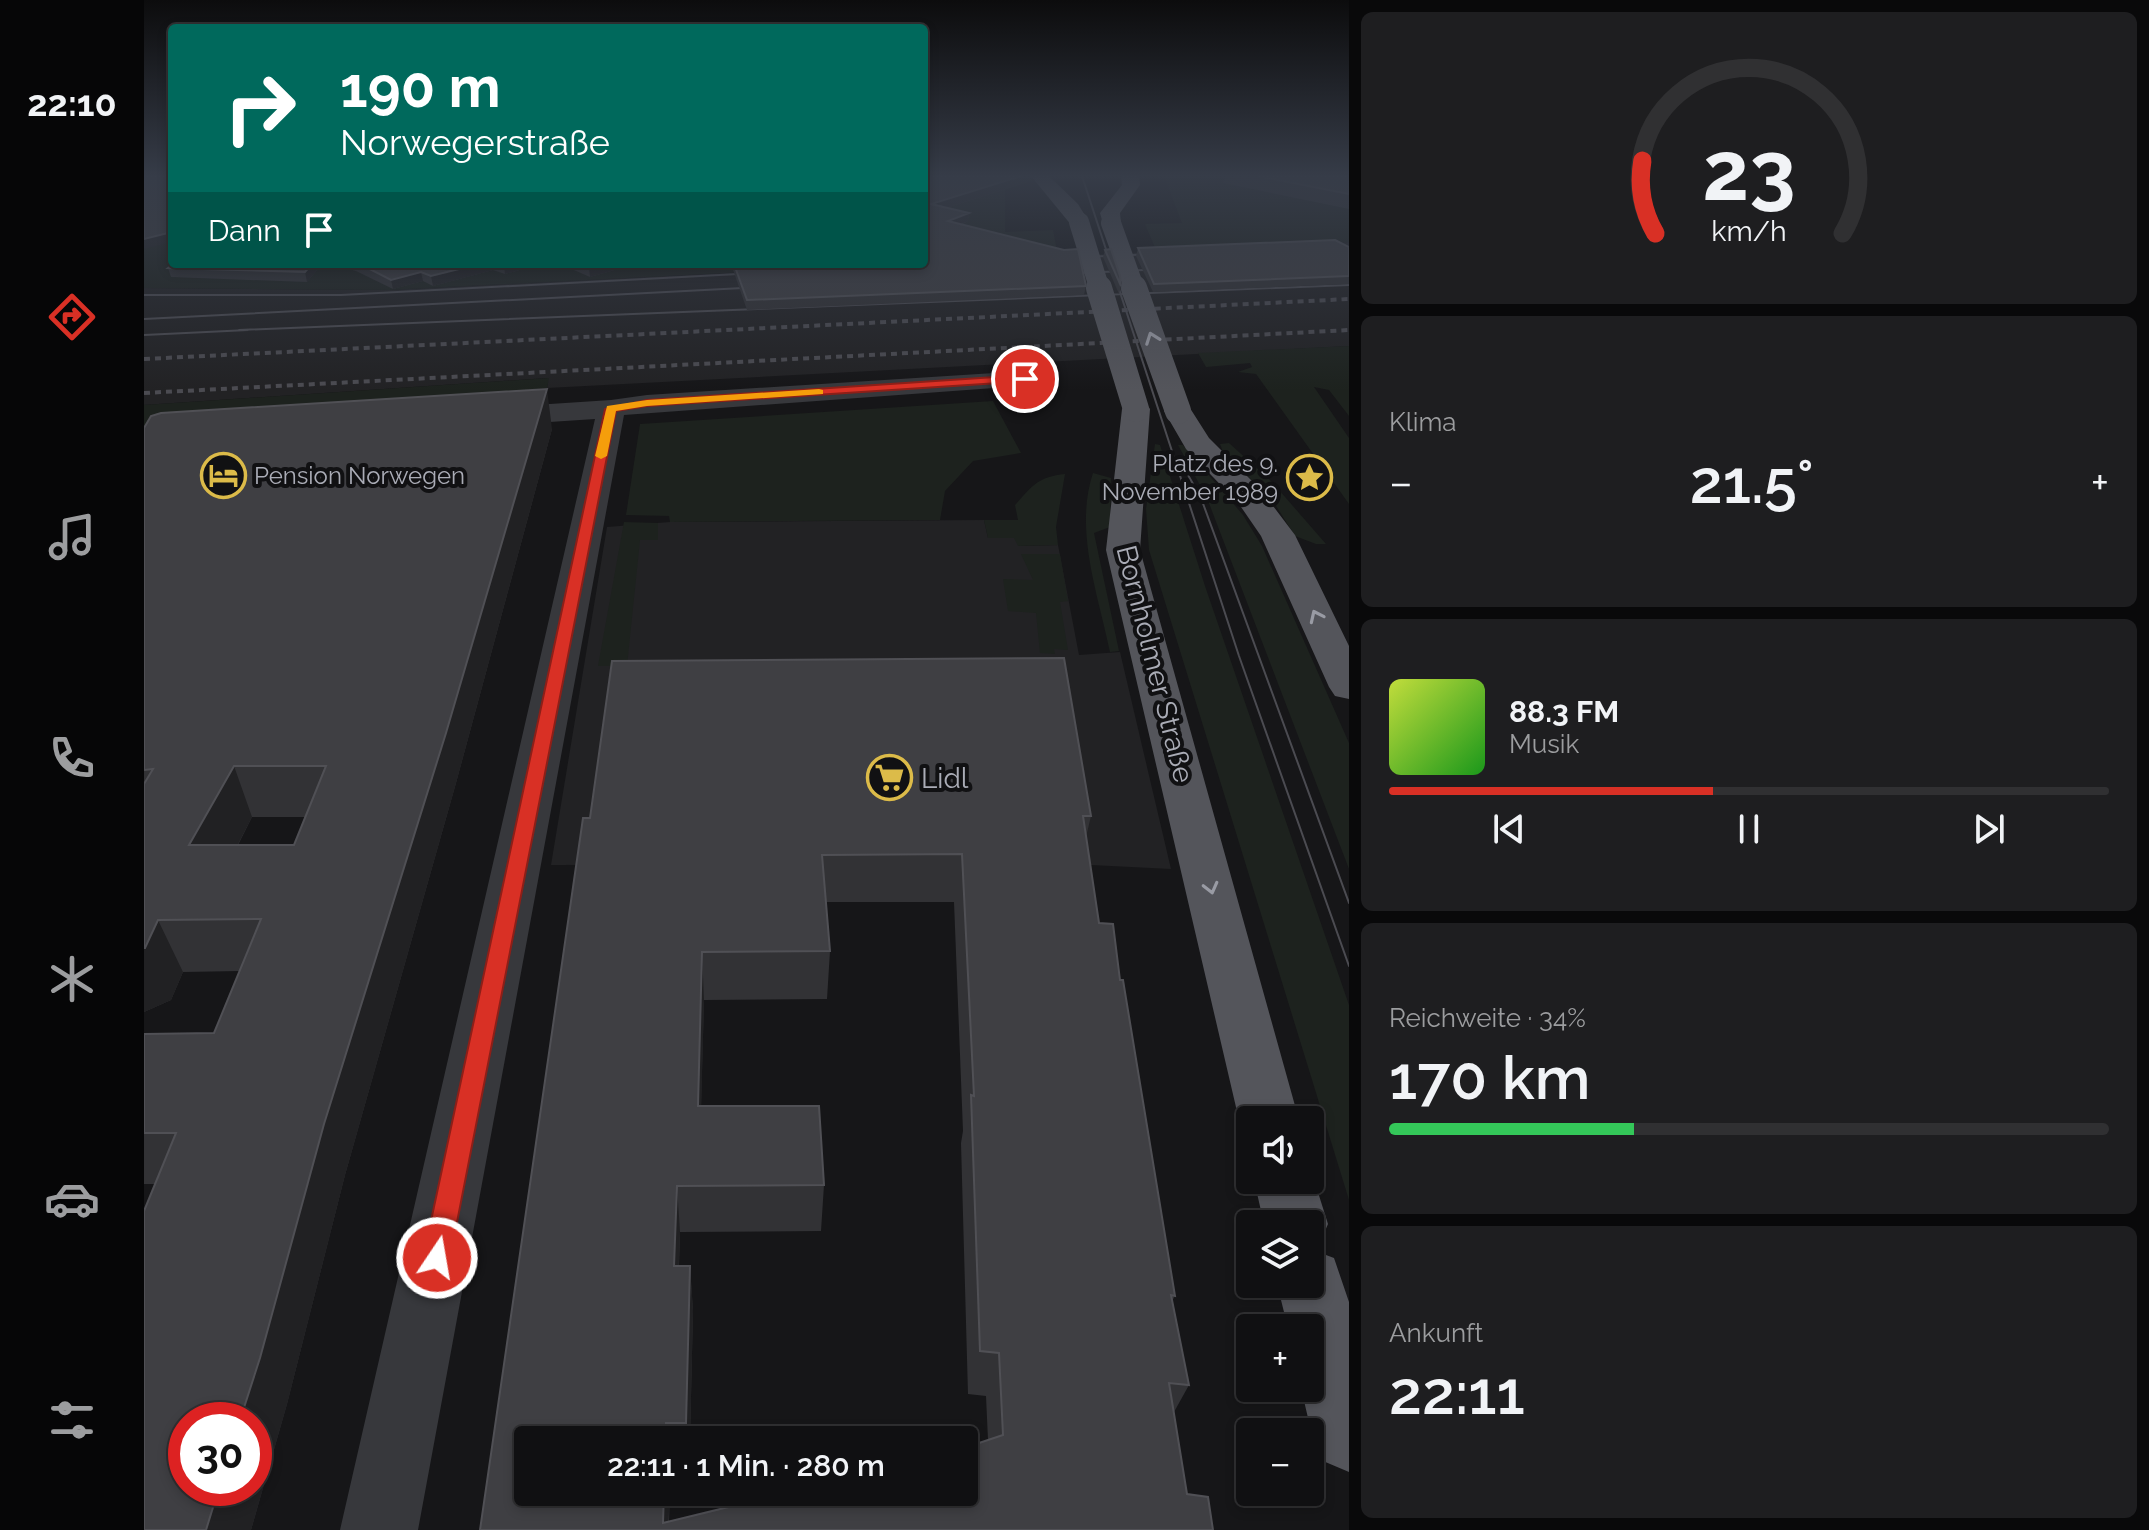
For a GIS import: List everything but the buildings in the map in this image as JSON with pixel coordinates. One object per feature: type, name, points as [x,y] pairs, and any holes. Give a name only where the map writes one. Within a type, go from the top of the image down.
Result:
[{"type":"main road","name":"Bornholmer Straße","points":[[1087,247],[1136,409],[1123,550],[1265,1106]]},
{"type":"main road","points":[[1120,247],[1178,411],[1197,443],[1250,497],[1278,535],[1349,687]]},
{"type":"main road","points":[[1314,1298],[1349,1435]]},
{"type":"street","points":[[454,419],[611,409],[647,403],[1025,379]]},
{"type":"street","points":[[379,1530],[611,409]]},
{"type":"shaded area","points":[[144,247],[168,247],[168,268],[823,268],[389,290],[144,288]]},
{"type":"shaded area","points":[[928,247],[1056,247],[1058,256],[928,263]]},
{"type":"shaded area","points":[[1155,247],[1219,247],[1156,250]]},
{"type":"shaded area","points":[[1241,247],[1349,247],[1349,346],[547,388],[548,378],[144,405],[144,288],[389,290],[829,268],[928,268],[928,263]]},
{"type":"shaded area","points":[[1349,346],[1349,416],[1329,390],[1314,387],[1349,438],[1349,504],[1256,374],[1238,372],[1252,367],[1250,363],[1206,367],[1198,353]]},
{"type":"shaded area","points":[[549,378],[547,388],[144,427],[144,405]]},
{"type":"shaded area","points":[[993,401],[1021,453],[973,461],[945,491],[940,520],[670,522],[669,516],[626,515],[640,424]]},
{"type":"shaded area","points":[[1229,443],[1272,482],[1326,544],[1316,544],[1295,536],[1273,501],[1223,452],[1220,444]]},
{"type":"shaded area","points":[[1155,444],[1160,445],[1205,586],[1349,1005],[1349,1200],[1324,1119],[1324,1106],[1320,1106],[1149,550],[1146,509]]},
{"type":"shaded area","points":[[1178,445],[1183,445],[1243,515],[1262,546],[1349,743],[1349,869],[1207,498]]},
{"type":"shaded area","points":[[1093,473],[1111,478],[1110,527],[1094,533],[1119,651],[1110,652],[1090,562],[1086,517]]},
{"type":"shaded area","points":[[1065,474],[1056,527],[1058,545],[1018,546],[1014,538],[988,538],[984,520],[1018,520],[1015,505],[1032,487],[1048,477]]},
{"type":"shaded area","points":[[984,520],[988,538],[1015,538],[1019,546],[1058,545],[1079,655],[1120,652],[1171,869],[1071,864],[551,865],[607,527],[670,522]]},
{"type":"shaded area","points":[[624,522],[658,523],[658,540],[640,540],[627,666],[598,666]]},
{"type":"shaded area","points":[[1021,554],[1060,554],[1068,601],[1060,602],[1068,650],[1054,649],[1055,654],[1040,653],[1036,613],[1008,611],[1003,579],[1033,580]]},
{"type":"tram line","points":[[1105,247],[1108,256]]},
{"type":"tram line","points":[[1108,256],[1157,254]]},
{"type":"tram line","points":[[1057,258],[1108,256]]},
{"type":"tram line","points":[[1108,256],[1113,271]]},
{"type":"tram line","points":[[1113,271],[1165,269]]},
{"type":"tram line","points":[[1061,274],[1113,271]]},
{"type":"tram line","points":[[1113,271],[1121,294]]},
{"type":"tram line","points":[[144,295],[341,295],[757,273]]},
{"type":"tram line","points":[[1121,294],[1349,285]]},
{"type":"tram line","points":[[144,319],[762,287]]},
{"type":"tram line","points":[[239,330],[1121,294]]},
{"type":"tram line","points":[[1121,294],[1239,656],[1349,966]]},
{"type":"tram line","points":[[144,335],[248,330]]},
{"type":"tram line","points":[[1188,475],[1201,498],[1349,903]]},
{"type":"railway","points":[[144,359],[1349,299]]},
{"type":"railway","points":[[144,393],[1349,330]]},
{"type":"slow traffic","points":[[601,456],[611,409],[647,403],[819,392]]},
{"type":"place","name":"Pension Norwegen","points":[[223,475]]},
{"type":"place","name":"Platz des 9. November 1989","points":[[1309,477]]},
{"type":"place","name":"Lidl","points":[[890,778]]},
{"type":"route","points":[[437,1258],[611,409],[647,403],[1025,379]]}]
